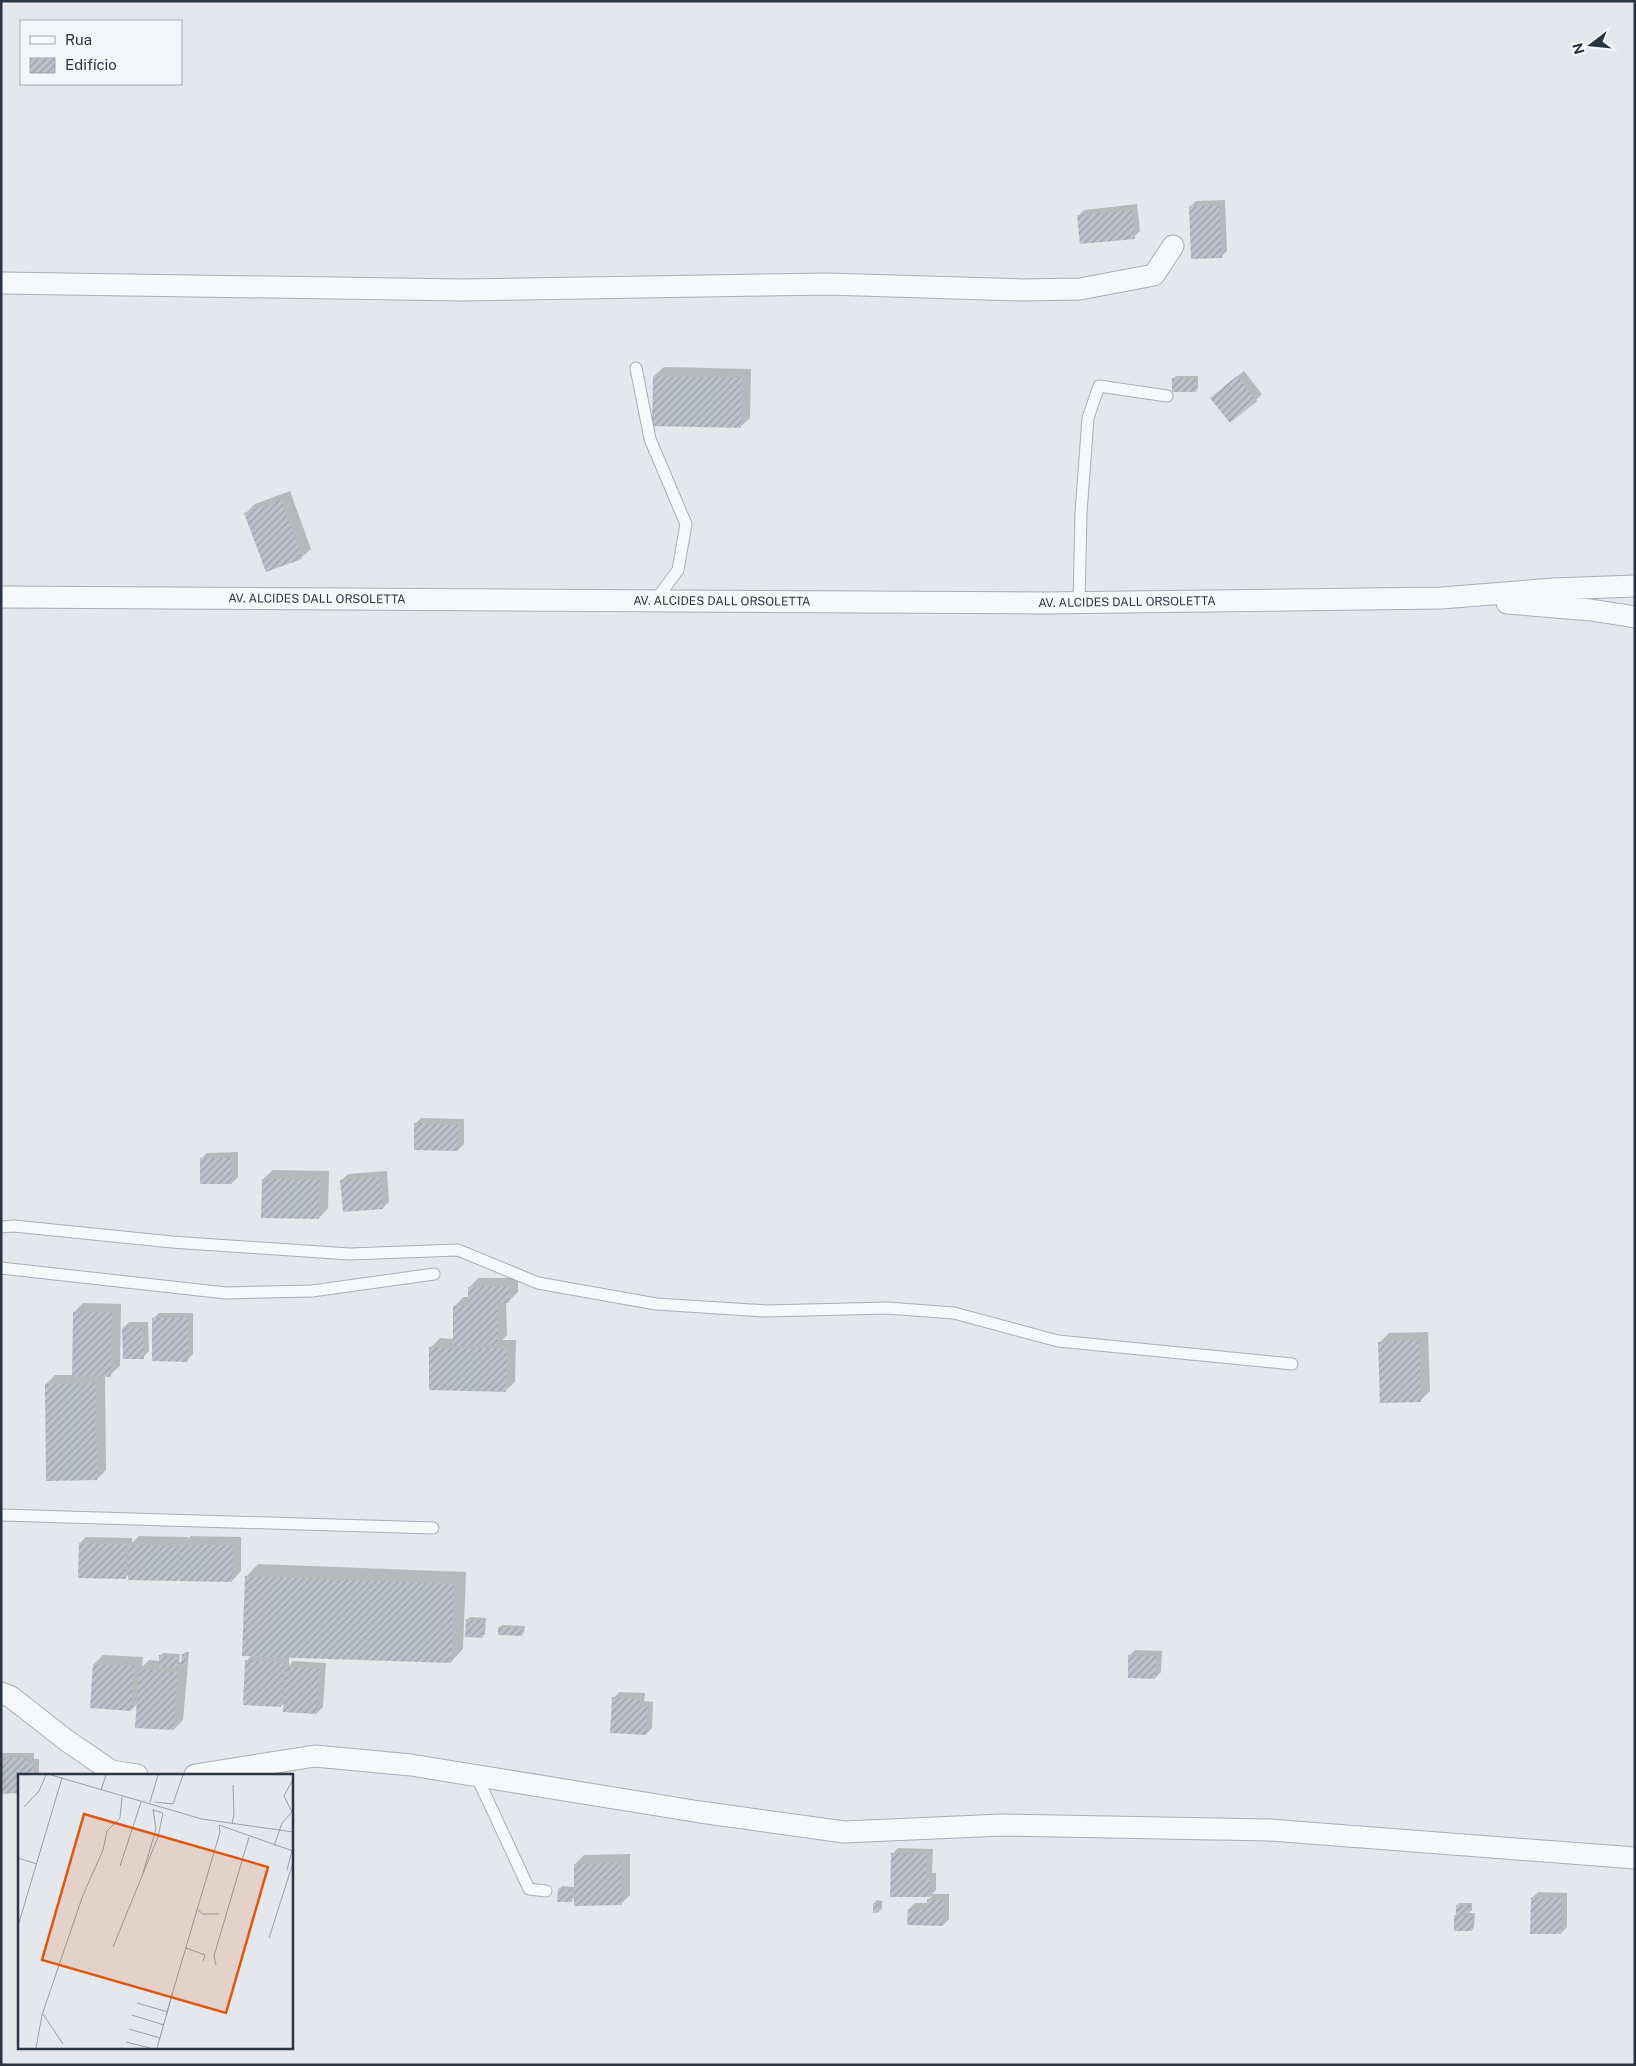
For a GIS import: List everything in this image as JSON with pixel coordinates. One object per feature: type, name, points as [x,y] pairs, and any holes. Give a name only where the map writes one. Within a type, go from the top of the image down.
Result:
[{"type":"street","points":[[1,284],[461,290],[828,284],[1022,290],[1080,288],[1154,275],[1174,246]]},
{"type":"street","points":[[1442,598],[1553,589],[1635,586]]},
{"type":"street","name":"AV. ALCIDES DALL ORSOLETTA","points":[[1,597],[1079,603],[1442,598]]},
{"type":"street","points":[[1442,598],[1591,610],[1635,617]]},
{"type":"street","points":[[1,1693],[11,1697],[66,1740],[111,1770],[133,1774]]},
{"type":"street","points":[[201,1774],[315,1756],[411,1765],[700,1812],[844,1832],[1002,1825],[1269,1830],[1635,1858]]},
{"type":"lane","points":[[636,368],[650,439],[686,524],[678,570],[655,601]]},
{"type":"lane","points":[[1079,603],[1081,513],[1088,418],[1099,386],[1167,396]]},
{"type":"lane","points":[[1,1227],[14,1226],[172,1242],[349,1254],[458,1250],[538,1283],[656,1304],[766,1311],[887,1308],[954,1313],[1058,1341],[1292,1364]]},
{"type":"lane","points":[[1,1268],[226,1293],[312,1291],[434,1274]]},
{"type":"lane","points":[[1,1515],[433,1528]]},
{"type":"lane","points":[[476,1776],[529,1889],[546,1892]]},
{"type":"building","points":[[1219,205],[1222,258],[1191,259],[1189,206]]},
{"type":"building","points":[[1132,210],[1135,239],[1080,244],[1077,215]]},
{"type":"building","points":[[653,376],[742,378],[741,428],[652,426]]},
{"type":"building","points":[[1237,376],[1257,401],[1230,423],[1210,398]]},
{"type":"building","points":[[1172,378],[1196,379],[1196,392],[1172,392]]},
{"type":"building","points":[[281,500],[302,559],[266,572],[244,513]]},
{"type":"building","points":[[414,1123],[459,1125],[458,1151],[414,1150]]},
{"type":"building","points":[[200,1158],[232,1158],[232,1184],[200,1184]]},
{"type":"building","points":[[381,1177],[383,1209],[343,1212],[340,1180]]},
{"type":"building","points":[[262,1179],[320,1180],[319,1219],[261,1218]]},
{"type":"building","points":[[509,1286],[509,1303],[497,1303],[498,1345],[453,1346],[453,1306],[468,1306],[468,1287]]},
{"type":"building","points":[[73,1312],[112,1312],[111,1377],[72,1376]]},
{"type":"building","points":[[152,1318],[188,1318],[188,1362],[152,1361]]},
{"type":"building","points":[[142,1327],[144,1359],[123,1359],[122,1328]]},
{"type":"building","points":[[1419,1340],[1421,1402],[1380,1403],[1378,1342]]},
{"type":"building","points":[[429,1347],[507,1349],[506,1392],[429,1390]]},
{"type":"building","points":[[96,1383],[97,1480],[46,1481],[45,1384]]},
{"type":"building","points":[[79,1543],[126,1544],[126,1579],[78,1578]]},
{"type":"building","points":[[128,1545],[179,1546],[178,1581],[128,1580]]},
{"type":"building","points":[[180,1545],[233,1545],[232,1582],[179,1581]]},
{"type":"building","points":[[245,1576],[454,1584],[451,1663],[242,1656]]},
{"type":"building","points":[[466,1619],[483,1620],[483,1638],[465,1637]]},
{"type":"building","points":[[498,1627],[523,1628],[522,1636],[498,1635]]},
{"type":"building","points":[[182,1654],[186,1654],[186,1665],[181,1665]]},
{"type":"building","points":[[159,1655],[178,1656],[177,1669],[159,1668]]},
{"type":"building","points":[[1128,1655],[1156,1656],[1155,1679],[1128,1678]]},
{"type":"building","points":[[245,1660],[284,1663],[281,1707],[243,1705]]},
{"type":"building","points":[[93,1664],[134,1666],[131,1711],[90,1708]]},
{"type":"building","points":[[286,1667],[320,1669],[317,1714],[283,1712]]},
{"type":"building","points":[[139,1669],[178,1672],[174,1730],[135,1728]]},
{"type":"building","points":[[612,1697],[639,1699],[639,1707],[648,1707],[646,1735],[610,1733]]},
{"type":"building","points":[[28,1758],[28,1764],[33,1764],[34,1774],[18,1774],[18,1793],[1,1794],[1,1759]]},
{"type":"building","points":[[891,1853],[927,1854],[926,1878],[930,1878],[930,1897],[890,1897]]},
{"type":"building","points":[[621,1863],[622,1905],[574,1906],[574,1864]]},
{"type":"building","points":[[558,1888],[572,1889],[572,1902],[557,1902]]},
{"type":"building","points":[[1531,1897],[1562,1898],[1561,1934],[1530,1934]]},
{"type":"building","points":[[927,1899],[944,1900],[943,1926],[907,1925],[908,1909],[927,1909]]},
{"type":"building","points":[[873,1903],[879,1903],[879,1912],[873,1913]]},
{"type":"building","points":[[1456,1905],[1470,1905],[1469,1914],[1456,1914]]},
{"type":"building","points":[[1454,1915],[1473,1916],[1472,1931],[1454,1931]]}]
